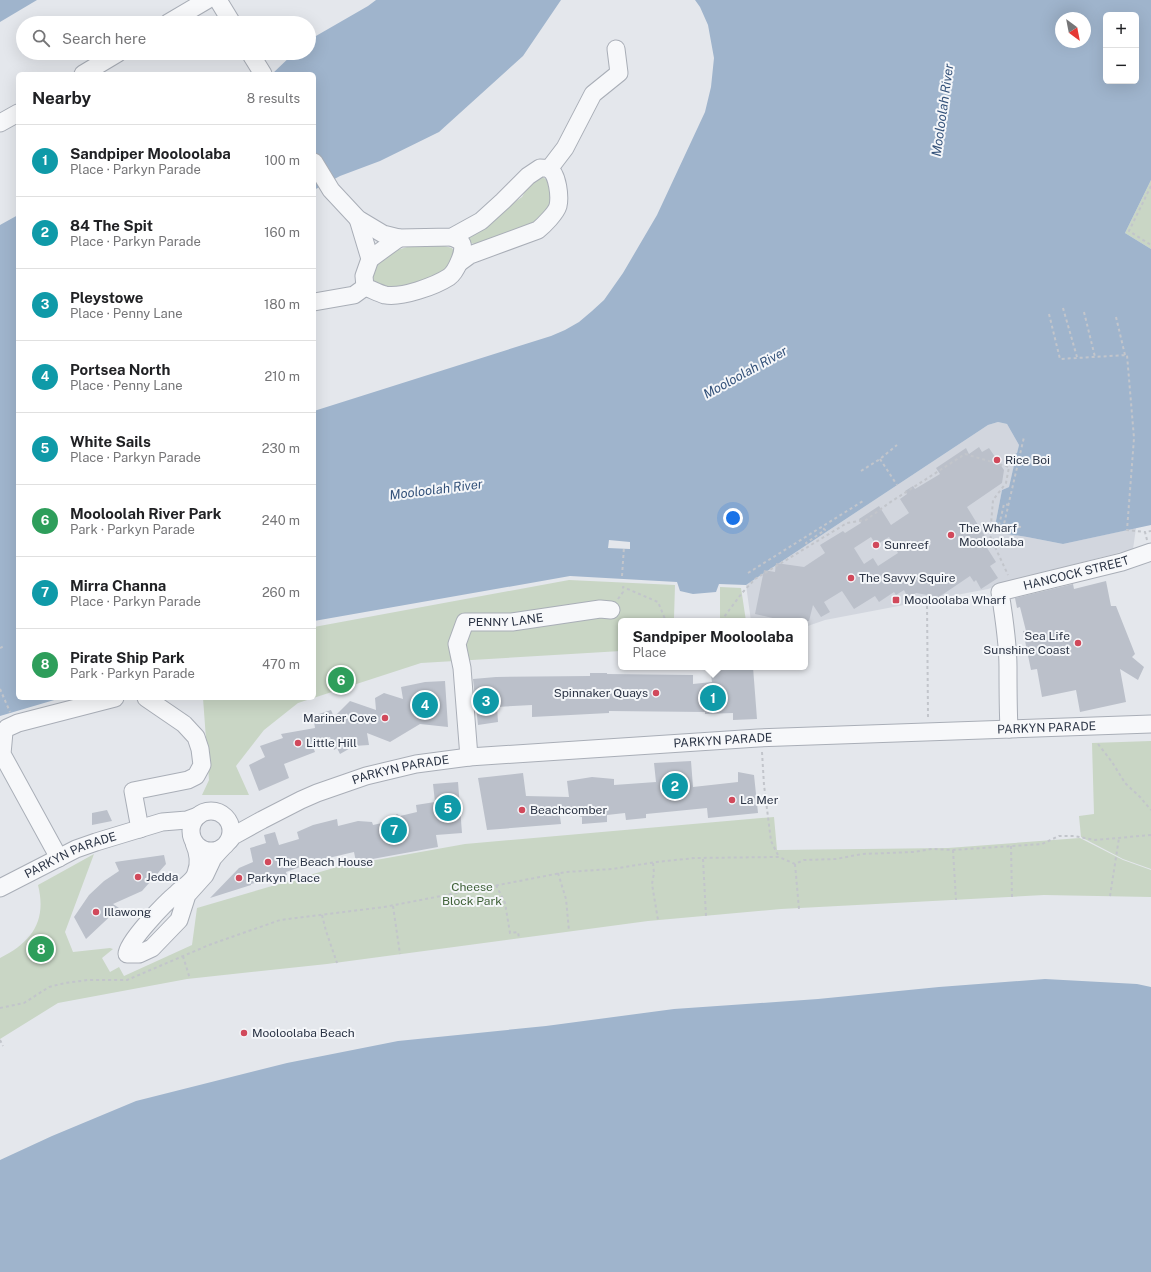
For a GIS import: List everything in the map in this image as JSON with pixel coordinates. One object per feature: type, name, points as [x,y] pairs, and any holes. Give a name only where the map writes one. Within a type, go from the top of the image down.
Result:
[{"type":"street","points":[[180,16],[207,0]]},
{"type":"street","points":[[218,0],[228,16]]},
{"type":"street","points":[[549,169],[565,148],[593,94],[619,73],[616,49]]},
{"type":"street","points":[[86,72],[106,60]]},
{"type":"street","points":[[254,60],[261,71]]},
{"type":"street","points":[[0,123],[16,113]]},
{"type":"street","points":[[316,165],[331,190],[358,219],[383,234],[399,238],[452,237],[459,240],[462,244],[463,252],[459,263],[451,276],[430,286],[405,294],[386,295],[365,287]]},
{"type":"street","points":[[452,237],[481,221],[528,176],[540,168],[549,169],[553,174],[558,188],[558,206],[545,225],[538,230],[470,256],[459,263]]},
{"type":"street","points":[[358,219],[370,259]]},
{"type":"street","points":[[365,287],[364,276],[370,259],[399,238]]},
{"type":"street","points":[[316,302],[354,295],[365,287]]},
{"type":"street","name":"HANCOCK STREET","points":[[1005,587],[1122,562],[1151,552]]},
{"type":"street","points":[[1005,587],[1009,729]]},
{"type":"street","name":"PENNY LANE","points":[[469,757],[462,668],[457,644],[465,622],[512,622],[600,609],[611,610]]},
{"type":"street","points":[[58,858],[1,754],[4,732],[12,725],[108,700]]},
{"type":"street","points":[[142,828],[133,791],[188,780],[196,776],[202,766],[200,749],[196,737],[184,724],[149,700]]},
{"type":"street","name":"PARKYN PARADE","points":[[142,828],[164,828],[185,832],[194,841],[198,858],[198,868],[195,876],[164,906],[134,939],[128,948],[127,954],[139,954],[152,948],[179,920],[187,895],[205,875],[213,858],[236,834],[301,800],[324,790],[366,776],[416,764],[469,757],[758,738],[1151,724]]},
{"type":"street","name":"PARKYN PARADE","points":[[222,814],[233,818],[242,817],[301,800]]},
{"type":"street","points":[[211,811],[222,814],[229,821],[231,832],[225,845],[213,851],[206,851],[200,848],[194,841],[191,827],[198,816],[204,812],[211,811]]},
{"type":"street","name":"PARKYN PARADE","points":[[0,888],[58,858],[96,842],[166,821],[189,820],[198,816]]},
{"type":"path","points":[[1151,186],[1129,232],[1151,245]]},
{"type":"path","points":[[1063,308],[1077,358]]},
{"type":"path","points":[[1084,312],[1095,357]]},
{"type":"path","points":[[1049,314],[1060,359],[1125,355]]},
{"type":"path","points":[[1116,317],[1125,355],[1127,355],[1134,438],[1128,530],[1145,532]]},
{"type":"path","points":[[1022,527],[1004,524],[1024,436]]},
{"type":"path","points":[[861,471],[897,446]]},
{"type":"path","points":[[723,618],[742,593],[755,579],[847,523],[866,520],[889,502],[965,454],[1009,467],[1006,483],[993,500],[990,536],[1005,587]]},
{"type":"path","points":[[880,459],[898,484]]},
{"type":"path","points":[[748,572],[864,501]]},
{"type":"path","points":[[991,528],[998,530],[1004,504],[1009,505]]},
{"type":"path","points":[[807,544],[806,543],[825,530],[822,526]]},
{"type":"path","points":[[622,576],[624,547]]},
{"type":"path","points":[[611,610],[623,592],[623,587],[658,602],[665,618]]},
{"type":"path","points":[[927,600],[928,717]]},
{"type":"path","points":[[0,648],[4,646]]},
{"type":"path","points":[[0,689],[11,713]]},
{"type":"path","points":[[758,738],[762,752],[764,785],[771,840],[779,857]]},
{"type":"path","points":[[1098,744],[1125,783],[1151,809]]},
{"type":"path","points":[[280,920],[392,906],[558,873],[612,869],[703,858],[779,857],[795,864],[804,860],[836,860],[862,854],[1042,844],[1059,836],[1074,836],[1094,840],[1151,835]]},
{"type":"path","points":[[1110,896],[1119,838]]},
{"type":"path","points":[[1011,846],[1012,897]]},
{"type":"path","points":[[953,850],[956,900]]},
{"type":"path","points":[[703,858],[706,916]]},
{"type":"path","points":[[653,863],[654,874],[652,884],[658,920]]},
{"type":"path","points":[[795,864],[799,908]]},
{"type":"path","points":[[558,873],[566,899],[569,931]]},
{"type":"path","points":[[496,885],[505,904],[510,933],[518,932],[519,938]]},
{"type":"path","points":[[392,906],[400,954]]},
{"type":"path","points":[[322,915],[326,932],[337,963]]},
{"type":"path","points":[[183,956],[190,979]]},
{"type":"path","points":[[0,1040],[3,1046]]},
{"type":"shaded area","name":"The Wharf Mooloolaba","points":[[998,422],[1007,424],[1019,445],[1009,487],[1002,490],[995,526],[1000,533],[1063,544],[1136,528],[1133,549],[1010,581],[988,589],[825,620],[808,626],[808,618],[751,618],[746,585],[988,425]]},
{"type":"green space","points":[[542,176],[552,185],[554,200],[537,223],[479,245],[470,243],[467,235],[522,197],[531,181]]},
{"type":"green space","points":[[1151,180],[1151,249],[1125,233]]},
{"type":"green space","points":[[441,245],[452,248],[456,255],[454,262],[447,270],[434,277],[410,286],[397,288],[384,286],[371,280],[372,266],[394,251],[407,247]]},
{"type":"green space","points":[[569,580],[675,585],[674,618],[618,618],[618,651],[421,663],[316,697],[316,627]]},
{"type":"green space","points":[[720,587],[741,588],[746,618],[720,618]]},
{"type":"green space","points":[[203,700],[307,700],[298,703],[264,730],[236,766],[249,795],[202,795],[209,780]]},
{"type":"green space","points":[[1151,741],[1151,869],[1123,859],[1081,837],[1079,816],[1094,814],[1092,743]]},
{"type":"green space","name":"Cheese Block Park","points":[[774,817],[777,850],[948,848],[1080,838],[1123,860],[1151,870],[1151,897],[1044,895],[781,909],[648,921],[327,964],[187,979],[58,1003],[0,1039],[0,958],[21,945],[34,929],[38,920],[40,909],[38,885],[94,854],[65,932],[73,952],[110,948],[113,949],[102,958],[110,972],[119,967],[124,976],[192,945],[197,908],[337,867],[465,844]]},
{"type":"water","points":[[0,0],[37,0],[0,22]]},
{"type":"water","points":[[376,0],[561,0],[523,56],[439,132],[380,161],[340,176],[316,189],[316,72],[274,72],[287,60],[316,60],[316,36]]},
{"type":"water","name":"Mooloolah River","points":[[695,0],[1151,0],[1151,180],[1125,233],[1151,249],[1151,525],[1063,544],[1000,533],[995,526],[1002,490],[1009,487],[1014,465],[1010,457],[1017,453],[1019,445],[1007,424],[998,422],[988,425],[746,585],[719,584],[716,592],[693,594],[680,591],[677,582],[570,576],[316,621],[316,410],[551,336],[579,322],[592,311],[604,300],[623,273],[657,215],[705,112],[711,87],[714,58],[708,25],[700,7]]},
{"type":"water","points":[[16,216],[16,700],[54,700],[0,716],[0,225]]},
{"type":"water","points":[[1045,979],[1137,984],[1151,987],[1151,1272],[0,1272],[0,1160],[52,1136],[136,1101],[287,1063],[398,1041],[546,1026],[674,1009],[818,999],[939,987]]},
{"type":"pier","points":[[609,540],[630,542],[630,549],[608,548]]},
{"type":"building","name":"The Wharf Mooloolaba","points":[[979,447],[982,452],[989,448],[1004,470],[1002,483],[967,507],[986,538],[982,540],[996,562],[990,566],[998,578],[981,589],[976,580],[974,582],[970,576],[939,597],[916,593],[908,598],[904,590],[896,595],[894,592],[879,602],[875,596],[854,609],[842,591],[824,602],[830,612],[821,617],[813,605],[809,621],[808,618],[773,618],[755,614],[764,570],[775,572],[776,563],[804,567],[825,553],[820,545],[843,531],[845,533],[861,523],[859,519],[879,506],[891,525],[909,513],[900,499],[907,494],[905,491],[913,486],[915,489],[940,474],[936,468],[966,448],[969,454]],"holes":[[[871,537],[876,545],[889,537],[898,553],[878,566],[873,558],[864,564],[854,548]]]},
{"type":"building","name":"Sea Life Sunshine Coast","points":[[1106,581],[1111,606],[1116,606],[1135,654],[1132,657],[1144,667],[1138,680],[1120,669],[1126,702],[1080,712],[1076,690],[1042,697],[1037,669],[1031,670],[1023,631],[1026,631],[1020,607],[1017,608],[1015,598],[1073,584],[1074,589]]},
{"type":"building","points":[[710,670],[753,670],[757,719],[733,720],[733,713],[705,714],[705,712],[609,711],[609,713],[532,717],[532,705],[497,707],[498,722],[478,725],[473,679],[496,677],[590,676],[590,673],[607,673],[693,675],[693,684],[712,682]]},
{"type":"building","points":[[445,681],[448,727],[420,724],[390,742],[367,733],[369,745],[354,746],[340,754],[337,748],[334,750],[330,737],[311,742],[315,752],[284,764],[289,778],[259,791],[249,765],[265,757],[260,746],[283,738],[281,734],[315,728],[313,716],[331,710],[334,717],[350,701],[376,710],[375,698],[384,693],[403,699],[401,687],[425,682]]},
{"type":"building","points":[[691,761],[693,787],[738,782],[738,772],[754,775],[758,813],[708,818],[707,808],[646,814],[646,818],[626,820],[625,813],[607,815],[607,822],[582,824],[582,817],[559,810],[561,824],[487,830],[478,778],[523,773],[526,796],[569,797],[567,781],[592,777],[614,779],[614,785],[656,782],[654,763]]},
{"type":"building","points":[[458,782],[462,833],[436,835],[438,847],[356,862],[354,852],[320,860],[286,872],[287,875],[251,884],[210,898],[239,868],[253,862],[250,848],[266,843],[264,835],[275,832],[279,845],[299,839],[297,832],[313,825],[337,819],[338,826],[358,821],[372,822],[373,825],[391,821],[391,819],[397,814],[400,816],[417,812],[416,805],[435,802],[433,784]]},
{"type":"building","points":[[107,810],[112,821],[92,825],[92,813]]},
{"type":"building","points":[[164,855],[166,864],[142,891],[113,904],[119,908],[86,939],[74,917],[89,895],[104,881],[119,871],[115,862]]},
{"type":"place","name":"Rice Boi","points":[[997,460]]},
{"type":"place","name":"The Wharf Mooloolaba","points":[[951,535]]},
{"type":"place","name":"Sunreef","points":[[876,545]]},
{"type":"place","name":"The Savvy Squire","points":[[851,578]]},
{"type":"place","name":"Mooloolaba Wharf","points":[[896,600]]},
{"type":"place","name":"Sea Life Sunshine Coast","points":[[1078,643]]},
{"type":"place","name":"Mooloolah River Park","points":[[341,680]]},
{"type":"place","name":"Spinnaker Quays","points":[[656,693]]},
{"type":"place","name":"Sandpiper Mooloolaba","points":[[713,698]]},
{"type":"place","name":"Pleystowe","points":[[486,701]]},
{"type":"place","name":"Portsea North","points":[[425,705]]},
{"type":"place","name":"Mariner Cove","points":[[385,718]]},
{"type":"place","name":"Little Hill","points":[[298,743]]},
{"type":"place","name":"84 The Spit","points":[[675,786]]},
{"type":"place","name":"La Mer","points":[[732,800]]},
{"type":"place","name":"White Sails","points":[[448,808]]},
{"type":"place","name":"Beachcomber","points":[[522,810]]},
{"type":"place","name":"Mirra Channa","points":[[394,830]]},
{"type":"place","name":"The Beach House","points":[[268,862]]},
{"type":"place","name":"Jedda","points":[[138,877]]},
{"type":"place","name":"Parkyn Place","points":[[239,878]]},
{"type":"place","name":"Illawong","points":[[96,912]]},
{"type":"place","name":"Pirate Ship Park","points":[[41,949]]},
{"type":"place","name":"Mooloolaba Beach","points":[[244,1033]]}]
